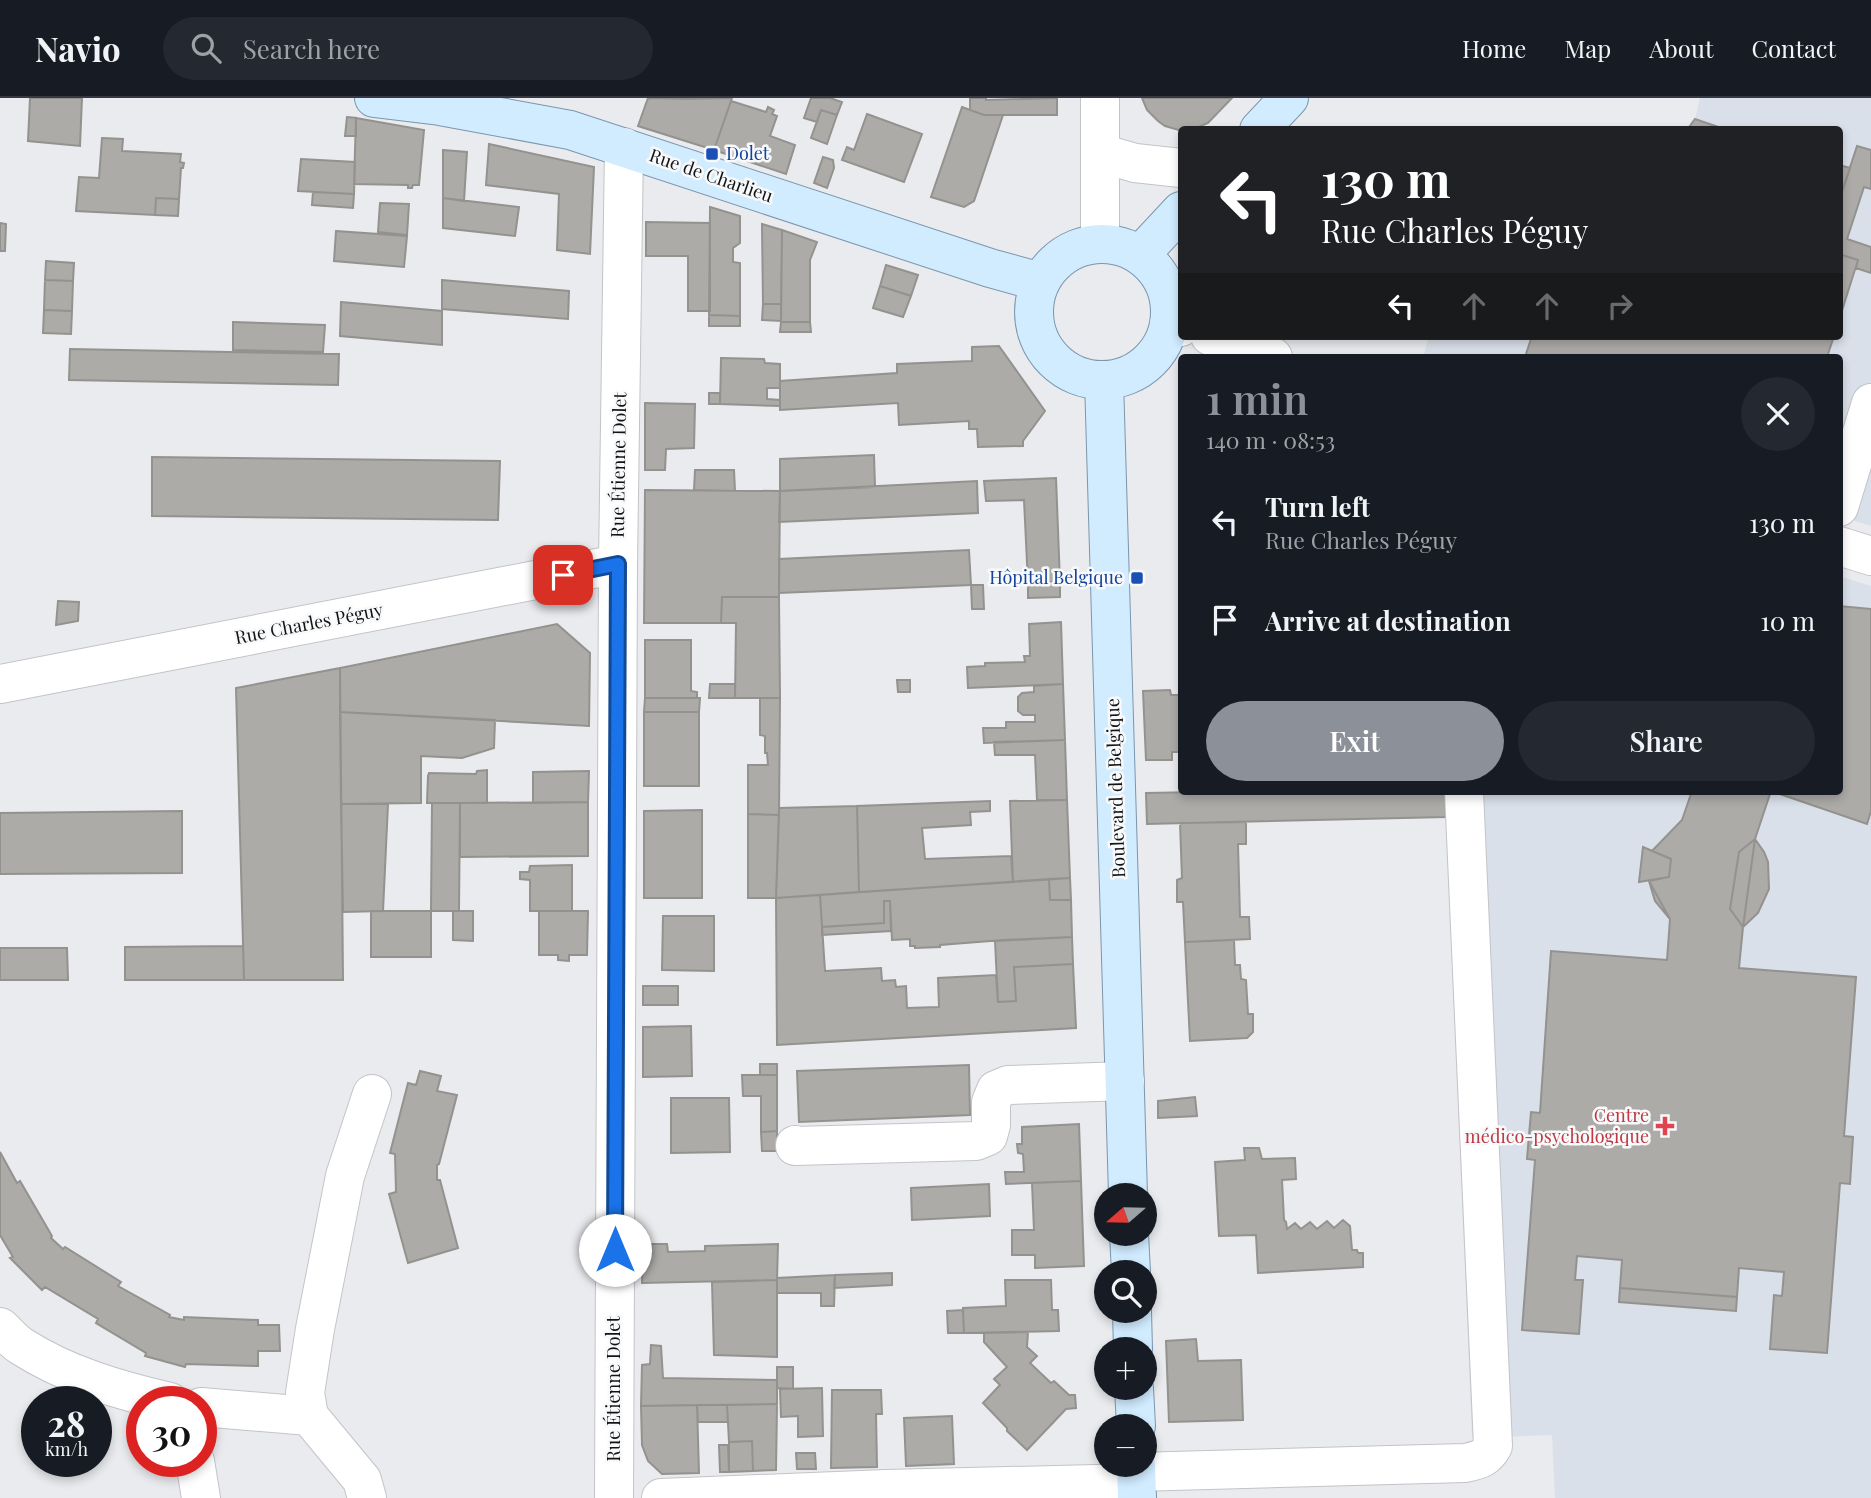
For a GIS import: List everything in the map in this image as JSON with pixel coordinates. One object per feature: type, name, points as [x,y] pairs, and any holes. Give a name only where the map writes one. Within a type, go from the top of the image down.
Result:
[{"type":"main road","name":"Rue de Charlieu","points":[[374,98],[440,102],[570,130],[976,264],[1041,282]]},
{"type":"main road","points":[[1263,126],[1289,98]]},
{"type":"main road","points":[[1140,255],[1178,214]]},
{"type":"main road","points":[[1100,243],[1121,246],[1140,255],[1155,268],[1165,285],[1175,326],[1153,357],[1139,370],[1104,380],[1081,377],[1060,366],[1045,349],[1036,327],[1034,305],[1041,282],[1064,254],[1100,243]]},
{"type":"main road","name":"Boulevard de Belgique","points":[[1104,380],[1128,1183]]},
{"type":"street","points":[[1100,98],[1100,243]]},
{"type":"street","name":"Rue Étienne Dolet","points":[[614,1498],[618,564],[624,147]]},
{"type":"street","points":[[1100,153],[1135,163],[1178,168]]},
{"type":"street","points":[[1222,340],[1264,354]]},
{"type":"street","points":[[1843,494],[1871,403]]},
{"type":"street","points":[[1843,547],[1871,556]]},
{"type":"street","name":"Rue Charles Péguy","points":[[0,684],[618,564]]},
{"type":"street","points":[[661,1498],[1136,1480],[1465,1463],[1481,1460],[1489,1454],[1493,1438],[1464,795]]},
{"type":"street","points":[[795,1145],[976,1141],[988,1136],[991,1101],[996,1090],[1008,1085],[1125,1081]]},
{"type":"street","points":[[367,1498],[362,1480],[309,1416],[305,1393],[345,1176],[372,1094]]},
{"type":"street","points":[[0,1327],[19,1345],[64,1369],[126,1392]]},
{"type":"street","points":[[217,1408],[309,1416]]},
{"type":"street","points":[[198,1477],[201,1498]]},
{"type":"shaded area","points":[[1700,98],[1871,98],[1871,526],[1843,517],[1843,354],[1424,354],[1428,340],[1843,340],[1843,126],[1689,126],[1695,119]]},
{"type":"shaded area","name":"Centre médico-psychologique","points":[[1843,577],[1871,586],[1871,1498],[1555,1498],[1552,1435],[1472,1438],[1445,795],[1843,795]]},
{"type":"building","points":[[30,98],[82,98],[80,146],[28,141]]},
{"type":"building","points":[[648,98],[732,98],[714,150],[638,126]]},
{"type":"building","points":[[811,98],[830,98],[842,102],[837,115],[821,110],[817,122],[804,118]]},
{"type":"building","points":[[970,98],[1057,98],[1057,115],[984,115],[970,110]]},
{"type":"building","points":[[1142,98],[1232,98],[1208,123],[1201,126],[1178,126],[1178,130],[1165,126],[1147,110]]},
{"type":"building","points":[[731,101],[766,112],[768,107],[774,110],[772,114],[777,116],[770,136],[795,145],[786,174],[714,150]]},
{"type":"building","points":[[962,107],[984,115],[1003,115],[974,201],[964,207],[931,197]]},
{"type":"building","points":[[821,110],[837,115],[827,144],[811,138]]},
{"type":"building","points":[[867,114],[922,134],[904,182],[842,160],[847,147],[854,150]]},
{"type":"building","points":[[347,117],[356,118],[356,136],[345,136]]},
{"type":"building","points":[[356,118],[424,130],[419,185],[408,188],[408,185],[354,184]]},
{"type":"building","points":[[1695,119],[1715,126],[1690,126]]},
{"type":"building","points":[[102,138],[123,139],[122,151],[181,154],[180,162],[184,163],[181,168],[179,199],[156,198],[155,215],[76,211],[79,177],[99,178]]},
{"type":"building","points":[[489,144],[594,167],[590,254],[557,250],[559,194],[486,185]]},
{"type":"building","points":[[1857,146],[1871,150],[1871,189],[1864,187],[1847,239],[1871,247],[1871,273],[1856,268],[1858,260],[1843,255],[1843,189]]},
{"type":"building","points":[[443,150],[467,152],[464,201],[443,198]]},
{"type":"building","points":[[823,157],[833,160],[834,168],[827,188],[814,183]]},
{"type":"building","points":[[301,159],[355,162],[354,194],[298,191]]},
{"type":"building","points":[[1843,166],[1850,168],[1843,189]]},
{"type":"building","points":[[313,192],[354,194],[353,208],[312,205]]},
{"type":"building","points":[[156,198],[179,199],[178,216],[155,215]]},
{"type":"building","points":[[443,198],[519,207],[515,236],[443,228]]},
{"type":"building","points":[[380,203],[409,204],[407,235],[378,232]]},
{"type":"building","points":[[710,207],[740,216],[740,243],[733,248],[733,262],[740,263],[740,316],[709,315]]},
{"type":"building","points":[[646,222],[710,223],[710,311],[688,311],[688,256],[646,256]]},
{"type":"building","points":[[0,223],[6,224],[5,251],[0,251]]},
{"type":"building","points":[[762,224],[782,230],[781,304],[763,304]]},
{"type":"building","points":[[782,230],[817,242],[810,260],[810,322],[781,322]]},
{"type":"building","points":[[336,231],[407,236],[404,267],[334,261]]},
{"type":"building","points":[[1843,255],[1858,260],[1843,307]]},
{"type":"building","points":[[46,261],[74,263],[73,281],[45,280]]},
{"type":"building","points":[[886,265],[918,275],[911,296],[880,286]]},
{"type":"building","points":[[45,280],[73,281],[72,311],[44,310]]},
{"type":"building","points":[[442,280],[569,291],[568,319],[442,309]]},
{"type":"building","points":[[880,286],[911,296],[903,317],[873,308]]},
{"type":"building","points":[[341,302],[442,311],[442,345],[340,336]]},
{"type":"building","points":[[763,304],[781,304],[781,321],[762,320]]},
{"type":"building","points":[[44,310],[72,311],[71,334],[43,333]]},
{"type":"building","points":[[709,315],[740,316],[740,326],[709,326]]},
{"type":"building","points":[[233,322],[325,325],[323,352],[233,350]]},
{"type":"building","points":[[781,322],[810,322],[811,332],[780,332]]},
{"type":"building","points":[[1531,340],[1833,340],[1828,354],[1526,354]]},
{"type":"building","points":[[999,346],[1045,411],[1023,441],[1023,446],[978,447],[977,429],[969,429],[969,421],[899,425],[898,403],[780,410],[780,381],[897,373],[897,364],[972,361],[972,347]]},
{"type":"building","points":[[70,349],[339,354],[338,385],[69,380]]},
{"type":"building","points":[[721,358],[764,359],[765,363],[780,364],[780,388],[767,388],[767,399],[780,400],[780,406],[720,404]]},
{"type":"building","points":[[709,393],[720,393],[720,404],[709,404]]},
{"type":"building","points":[[645,403],[695,404],[694,448],[666,449],[665,470],[645,470]]},
{"type":"building","points":[[874,455],[875,487],[780,491],[780,459]]},
{"type":"building","points":[[152,457],[500,461],[498,520],[152,516]]},
{"type":"building","points":[[695,470],[734,470],[735,491],[694,490]]},
{"type":"building","points":[[1056,478],[1060,582],[1028,583],[1024,500],[986,501],[984,481]]},
{"type":"building","points":[[977,481],[978,513],[779,522],[780,491]]},
{"type":"building","points":[[645,490],[780,491],[779,597],[722,597],[721,623],[644,623]]},
{"type":"building","points":[[969,550],[971,585],[779,593],[779,559]]},
{"type":"building","points":[[1060,582],[1060,597],[1028,598],[1028,583]]},
{"type":"building","points":[[971,585],[983,585],[984,609],[972,609]]},
{"type":"building","points":[[722,597],[779,597],[780,698],[735,698],[736,623],[721,623]]},
{"type":"building","points":[[58,601],[79,602],[78,621],[56,625]]},
{"type":"building","points":[[1843,606],[1871,609],[1871,811],[1867,824],[1783,795],[1843,795]]},
{"type":"building","points":[[1061,622],[1063,684],[968,688],[967,667],[985,666],[985,663],[1025,662],[1024,656],[1030,656],[1029,624]]},
{"type":"building","points":[[557,624],[590,653],[589,726],[340,712],[340,668]]},
{"type":"building","points":[[645,640],[691,640],[691,691],[697,692],[697,698],[645,698]]},
{"type":"building","points":[[340,668],[343,980],[244,980],[236,688]]},
{"type":"building","points":[[897,680],[910,680],[910,692],[898,692]]},
{"type":"building","points":[[710,684],[735,684],[735,698],[709,698]]},
{"type":"building","points":[[1063,684],[1065,740],[984,743],[983,728],[1006,728],[1006,722],[1035,722],[1035,715],[1023,715],[1018,711],[1018,697],[1022,693],[1034,692],[1034,686]]},
{"type":"building","points":[[1170,690],[1171,695],[1178,695],[1178,752],[1172,752],[1172,760],[1146,760],[1143,691]]},
{"type":"building","points":[[645,698],[700,698],[699,712],[644,712]]},
{"type":"building","points":[[760,698],[780,698],[779,815],[748,814],[748,765],[768,765],[765,736],[760,735]]},
{"type":"building","points":[[340,712],[495,720],[494,748],[462,758],[421,756],[421,803],[341,804]]},
{"type":"building","points":[[644,712],[699,712],[699,786],[644,786]]},
{"type":"building","points":[[1065,740],[1067,800],[1037,800],[1035,755],[995,755],[994,742]]},
{"type":"building","points":[[487,770],[487,803],[427,803],[429,773],[476,774],[477,771]]},
{"type":"building","points":[[589,771],[588,802],[533,803],[533,772]]},
{"type":"building","points":[[1146,793],[1445,795],[1446,817],[1147,824]]},
{"type":"building","points":[[1691,795],[1770,795],[1755,839],[1739,852],[1730,909],[1743,927],[1739,968],[1856,977],[1844,1136],[1853,1137],[1850,1184],[1840,1183],[1827,1353],[1770,1349],[1774,1295],[1782,1296],[1784,1272],[1739,1268],[1737,1297],[1620,1288],[1622,1260],[1577,1256],[1575,1280],[1583,1280],[1579,1334],[1522,1330],[1535,1160],[1527,1159],[1531,1112],[1540,1113],[1551,951],[1667,960],[1670,919],[1649,881],[1669,877],[1671,859],[1652,851],[1682,820]]},
{"type":"building","points":[[1067,800],[1070,878],[1013,882],[1010,801]]},
{"type":"building","points":[[990,801],[990,811],[970,812],[971,825],[922,828],[925,859],[1011,856],[1013,882],[859,892],[857,806]]},
{"type":"building","points":[[588,802],[588,856],[460,857],[460,803]]},
{"type":"building","points":[[432,803],[460,803],[459,911],[431,911]]},
{"type":"building","points":[[341,804],[388,804],[383,911],[343,912]]},
{"type":"building","points":[[857,806],[859,892],[776,898],[779,808]]},
{"type":"building","points":[[702,810],[702,898],[644,898],[644,811]]},
{"type":"building","points":[[182,811],[182,873],[0,874],[0,813]]},
{"type":"building","points":[[748,814],[779,815],[776,898],[748,898]]},
{"type":"building","points":[[1246,822],[1246,844],[1238,844],[1240,917],[1249,917],[1250,939],[1185,942],[1183,902],[1177,902],[1177,880],[1182,878],[1180,823]]},
{"type":"building","points":[[1755,839],[1743,927],[1730,909],[1739,852]]},
{"type":"building","points":[[1755,839],[1768,862],[1769,889],[1758,913],[1743,927]]},
{"type":"building","points":[[1643,847],[1671,859],[1669,877],[1639,882]]},
{"type":"building","points":[[572,865],[572,911],[530,911],[530,880],[520,879],[520,872],[529,872],[530,866]]},
{"type":"building","points":[[1070,878],[1071,900],[1050,900],[1049,879]]},
{"type":"building","points":[[1049,879],[1050,900],[1071,900],[1072,937],[915,948],[910,946],[910,939],[892,940],[890,901],[884,901],[884,923],[822,927],[820,895]]},
{"type":"building","points":[[1649,881],[1670,919],[1655,901]]},
{"type":"building","points":[[820,895],[825,971],[881,968],[882,981],[895,980],[896,987],[906,986],[907,1008],[939,1007],[938,978],[996,975],[998,1002],[1016,1001],[1014,967],[1073,964],[1076,1028],[777,1045],[776,898]]},
{"type":"building","points":[[884,901],[890,901],[891,931],[822,935],[822,927],[884,923]]},
{"type":"building","points":[[371,911],[431,911],[431,957],[371,957]]},
{"type":"building","points":[[453,911],[473,911],[473,941],[453,940]]},
{"type":"building","points":[[539,911],[588,911],[587,955],[569,955],[569,961],[558,960],[558,955],[539,955]]},
{"type":"building","points":[[663,916],[714,916],[714,971],[662,970]]},
{"type":"building","points":[[1072,937],[1073,964],[1014,967],[1016,1001],[998,1002],[995,941]]},
{"type":"building","points":[[1234,940],[1235,965],[1240,965],[1241,979],[1246,980],[1248,1014],[1253,1014],[1253,1032],[1247,1038],[1190,1041],[1185,942]]},
{"type":"building","points":[[243,946],[244,980],[125,980],[125,947]]},
{"type":"building","points":[[0,948],[67,948],[68,980],[0,980]]},
{"type":"building","points":[[643,986],[678,986],[678,1005],[643,1005]]},
{"type":"building","points":[[691,1026],[692,1076],[643,1077],[643,1027]]},
{"type":"building","points":[[760,1064],[777,1064],[777,1075],[760,1075]]},
{"type":"building","points":[[969,1065],[970,1115],[799,1122],[797,1071]]},
{"type":"building","points":[[420,1071],[441,1076],[437,1091],[457,1095],[437,1165],[437,1180],[440,1180],[458,1248],[408,1263],[389,1194],[396,1192],[395,1154],[390,1153],[408,1083],[416,1085]]},
{"type":"building","points":[[742,1075],[777,1075],[777,1131],[761,1132],[761,1096],[743,1096]]},
{"type":"building","points":[[1195,1097],[1197,1116],[1158,1118],[1158,1101]]},
{"type":"building","points":[[671,1098],[729,1098],[730,1152],[671,1153]]},
{"type":"building","points":[[1079,1124],[1081,1181],[1006,1184],[1005,1172],[1024,1172],[1023,1154],[1018,1153],[1017,1144],[1022,1144],[1022,1127]]},
{"type":"building","points":[[777,1131],[777,1151],[762,1151],[761,1132]]},
{"type":"building","points":[[1244,1148],[1259,1148],[1262,1159],[1295,1158],[1296,1179],[1282,1180],[1287,1229],[1295,1223],[1301,1229],[1310,1222],[1317,1229],[1327,1221],[1334,1228],[1343,1220],[1350,1226],[1352,1250],[1363,1253],[1363,1267],[1258,1273],[1256,1235],[1219,1236],[1215,1162],[1245,1160]]},
{"type":"building","points":[[0,1152],[17,1183],[20,1181],[51,1238],[63,1249],[65,1247],[121,1282],[118,1286],[170,1315],[169,1317],[184,1320],[184,1317],[258,1320],[258,1325],[279,1325],[280,1351],[258,1351],[258,1366],[186,1364],[185,1367],[145,1356],[146,1353],[96,1323],[98,1319],[45,1287],[42,1290],[10,1258],[13,1257],[0,1235]]},
{"type":"building","points":[[1081,1181],[1084,1266],[1035,1268],[1035,1255],[1012,1255],[1012,1230],[1034,1230],[1032,1183]]},
{"type":"building","points":[[989,1184],[990,1216],[912,1220],[911,1188]]},
{"type":"building","points":[[643,1244],[667,1244],[668,1252],[705,1251],[705,1246],[778,1244],[777,1280],[642,1283]]},
{"type":"building","points":[[892,1273],[892,1285],[834,1288],[835,1275]]},
{"type":"building","points":[[835,1275],[834,1306],[821,1306],[821,1293],[777,1293],[777,1278]]},
{"type":"building","points":[[777,1280],[777,1357],[714,1355],[712,1282]]},
{"type":"building","points":[[1005,1280],[1051,1280],[1052,1310],[1058,1310],[1059,1331],[964,1333],[963,1308],[1006,1306]]},
{"type":"building","points":[[1620,1288],[1737,1297],[1736,1311],[1619,1302]]},
{"type":"building","points":[[963,1310],[964,1333],[948,1333],[947,1311]]},
{"type":"building","points":[[1028,1332],[1027,1347],[1037,1356],[1030,1363],[1051,1383],[1054,1381],[1069,1395],[1075,1395],[1076,1408],[1066,1409],[1027,1450],[983,1403],[1000,1385],[994,1379],[1007,1367],[984,1342],[984,1333]]},
{"type":"building","points":[[1196,1339],[1198,1361],[1241,1360],[1243,1420],[1169,1422],[1166,1341]]},
{"type":"building","points":[[651,1345],[661,1346],[663,1378],[777,1380],[777,1404],[641,1406],[642,1365],[650,1364]]},
{"type":"building","points":[[777,1367],[793,1367],[793,1389],[777,1388]]},
{"type":"building","points":[[822,1388],[823,1436],[798,1437],[798,1416],[781,1417],[780,1389]]},
{"type":"building","points":[[832,1390],[881,1390],[882,1414],[876,1414],[877,1467],[831,1468]]},
{"type":"building","points":[[777,1404],[776,1470],[753,1471],[752,1441],[729,1442],[727,1405]]},
{"type":"building","points":[[697,1405],[727,1405],[728,1422],[698,1422]]},
{"type":"building","points":[[697,1405],[699,1473],[662,1474],[648,1461],[642,1445],[641,1406]]},
{"type":"building","points":[[952,1416],[954,1464],[906,1466],[904,1418]]},
{"type":"building","points":[[752,1441],[753,1471],[729,1472],[729,1442]]},
{"type":"building","points":[[719,1445],[728,1445],[729,1472],[720,1472]]},
{"type":"building","points":[[796,1453],[815,1453],[816,1469],[797,1469]]},
{"type":"place","name":"Dolet","points":[[712,154]]},
{"type":"place","name":"Hôpital Belgique","points":[[1137,578]]},
{"type":"place","name":"Centre médico-psychologique","points":[[1665,1126]]},
{"type":"route","points":[[563,575],[618,564],[615,1250]]}]
